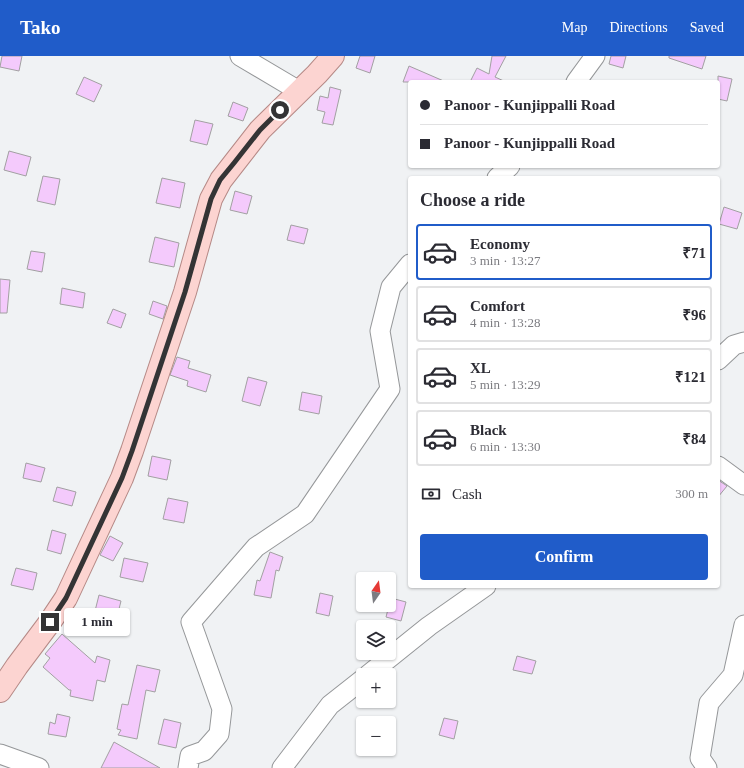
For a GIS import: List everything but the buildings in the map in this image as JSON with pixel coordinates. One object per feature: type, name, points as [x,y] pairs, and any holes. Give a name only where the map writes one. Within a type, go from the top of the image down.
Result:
[{"type":"main road","points":[[0,691],[66,598],[122,478],[185,292],[211,199],[220,180],[260,130],[333,56]]},
{"type":"street","points":[[240,56],[300,91]]},
{"type":"street","points":[[577,80],[595,56]]},
{"type":"street","points":[[498,176],[508,168]]},
{"type":"street","points":[[188,768],[190,756],[204,750],[219,734],[222,709],[190,622],[256,547],[305,514],[390,389],[380,331],[391,288],[408,267]]},
{"type":"street","points":[[720,358],[734,345],[744,342]]},
{"type":"street","points":[[720,467],[744,485]]},
{"type":"street","points":[[377,668],[429,626],[483,588]]},
{"type":"street","points":[[707,768],[700,758],[709,703],[733,675],[744,625]]},
{"type":"street","points":[[282,768],[330,705],[356,685]]},
{"type":"street","points":[[0,754],[40,768]]},
{"type":"route","points":[[50,622],[66,598],[122,478],[185,292],[211,199],[220,180],[260,130],[280,110]]}]
